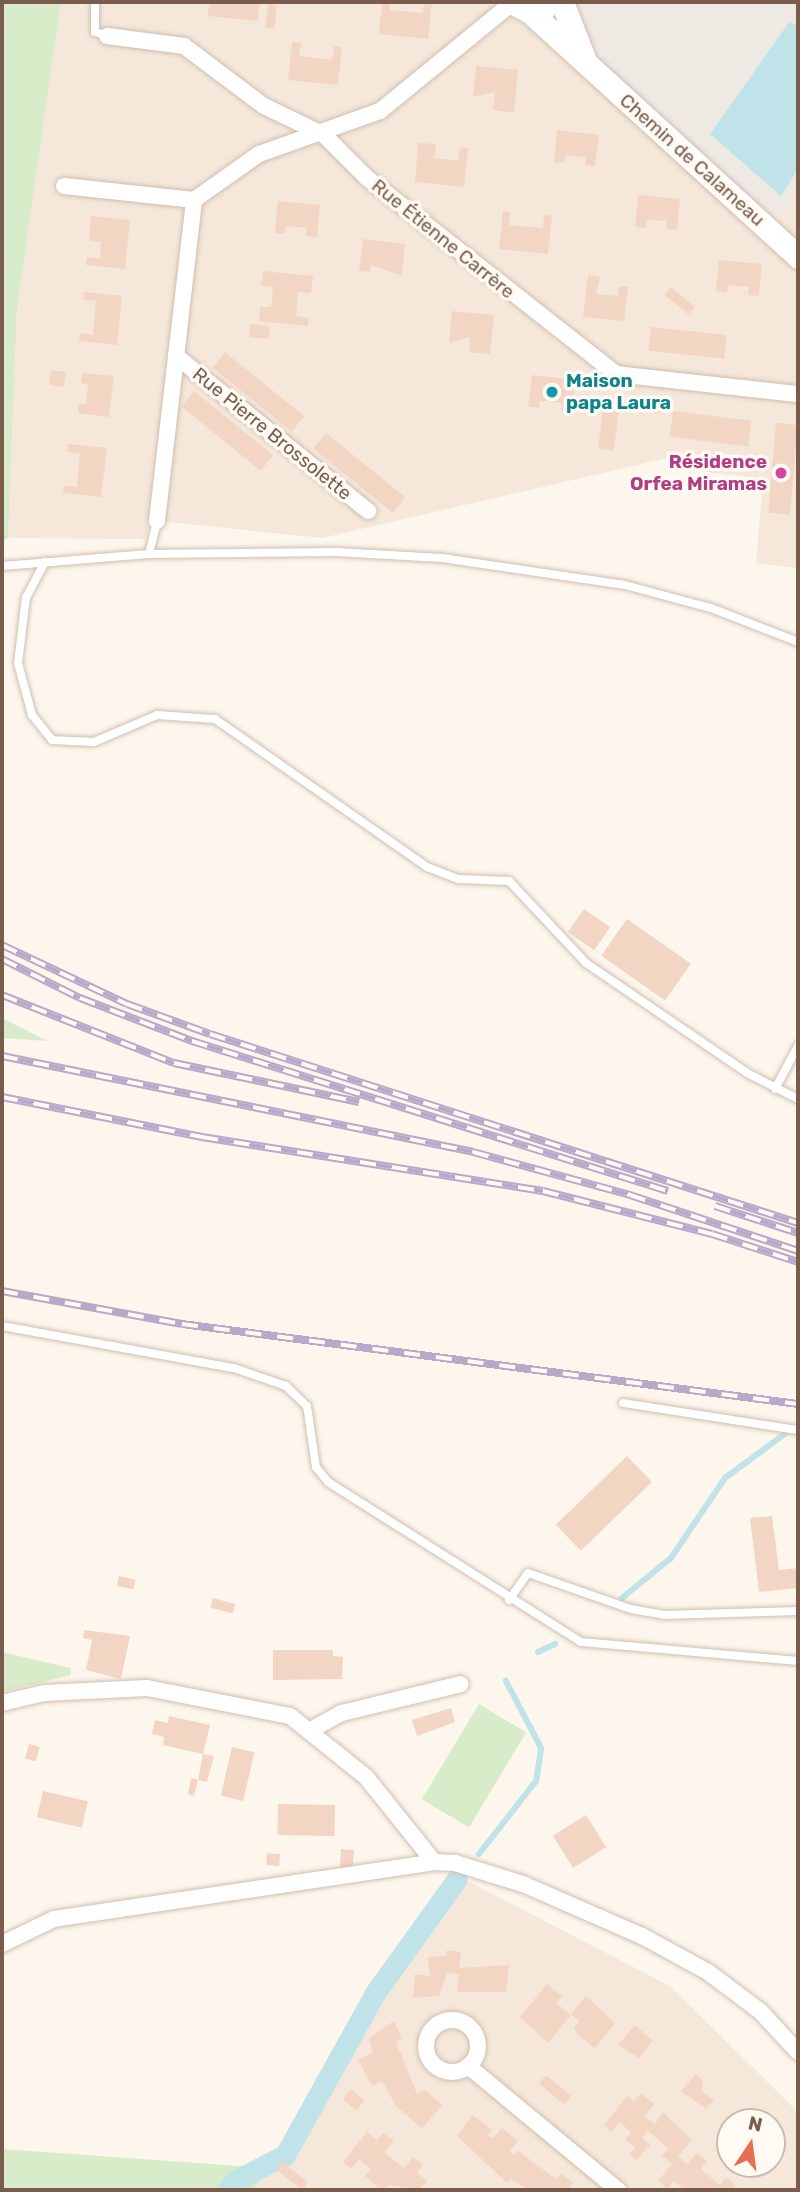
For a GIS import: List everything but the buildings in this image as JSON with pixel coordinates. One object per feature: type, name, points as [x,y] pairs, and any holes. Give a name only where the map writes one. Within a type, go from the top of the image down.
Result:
[{"type":"main road","points":[[517,5],[556,2]]},
{"type":"main road","name":"Chemin de Calameau","points":[[562,2],[587,64]]},
{"type":"main road","name":"Chemin de Calameau","points":[[517,5],[587,64],[798,257]]},
{"type":"street","points":[[64,186],[194,200],[259,154],[324,135],[380,111],[517,5]]},
{"type":"street","name":"Rue Étienne Carrère","points":[[107,36],[184,46],[264,106],[324,135],[367,178],[616,374],[798,394]]},
{"type":"street","name":"Rue Pierre Brossolette","points":[[157,521],[194,200]]},
{"type":"street","name":"Rue Pierre Brossolette","points":[[176,356],[368,511]]},
{"type":"street","points":[[309,1731],[342,1713],[461,1684]]},
{"type":"street","points":[[2,1703],[44,1693],[147,1688],[290,1716],[366,1777],[434,1862]]},
{"type":"street","points":[[2,1944],[54,1919],[434,1862],[455,1863],[523,1884],[642,1936],[708,1972],[760,2011],[798,2052]]},
{"type":"street","points":[[468,2066],[618,2190]]},
{"type":"lane","points":[[95,2],[95,32],[107,36]]},
{"type":"lane","points":[[149,554],[157,521]]},
{"type":"lane","points":[[2,566],[149,554],[336,552],[542,570],[711,608],[798,642]]},
{"type":"lane","points":[[45,562],[26,597],[18,663],[32,715],[52,740],[94,742],[157,715],[215,719],[427,867],[459,879],[509,881],[586,964],[775,1089],[798,1099]]},
{"type":"lane","points":[[775,1089],[798,1046]]},
{"type":"lane","points":[[2,1326],[234,1368],[286,1386],[307,1406],[316,1467],[328,1482],[509,1600],[594,1647],[798,1661]]},
{"type":"lane","points":[[623,1403],[798,1430]]},
{"type":"lane","points":[[509,1600],[528,1573],[631,1609],[665,1615],[798,1611]]},
{"type":"shaded area","points":[[61,2],[486,2],[798,186],[798,568],[756,563],[763,479],[688,469],[688,460],[672,457],[322,538],[149,520],[147,539],[8,538],[17,310]]},
{"type":"shaded area","points":[[507,2],[798,2],[798,185],[778,219]]},
{"type":"shaded area","points":[[456,1875],[670,1986],[798,2112],[798,2190],[254,2190],[392,1988]]},
{"type":"green space","points":[[2,2],[61,2],[17,310],[8,538],[2,542]]},
{"type":"green space","points":[[2,1018],[47,1041],[2,1038]]},
{"type":"green space","points":[[2,1652],[70,1668],[71,1675],[2,1692]]},
{"type":"green space","points":[[479,1704],[526,1732],[469,1827],[422,1799]]},
{"type":"green space","points":[[2,2149],[268,2168],[254,2190],[2,2190]]},
{"type":"water","points":[[790,21],[798,27],[798,169],[781,196],[710,134]]},
{"type":"waterway","points":[[622,1598],[671,1558],[725,1478],[786,1433]]},
{"type":"waterway","points":[[538,1652],[555,1644]]},
{"type":"waterway","points":[[479,1854],[536,1781],[541,1748],[506,1681]]},
{"type":"waterway","points":[[228,2190],[234,2181],[285,2155],[375,1993],[457,1879]]},
{"type":"railway","points":[[2,945],[127,1004],[210,1034],[798,1223]]},
{"type":"railway","points":[[2,959],[80,998],[192,1041],[668,1191]]},
{"type":"railway","points":[[2,995],[174,1063],[359,1102]]},
{"type":"railway","points":[[2,1056],[473,1152],[630,1195],[798,1251]]},
{"type":"railway","points":[[2,1097],[202,1137],[543,1191],[712,1234],[798,1262]]},
{"type":"railway","points":[[715,1206],[798,1233]]},
{"type":"railway","points":[[2,1291],[182,1324],[798,1404]]},
{"type":"place","name":"Maison papa Laura","points":[[552,392]]},
{"type":"place","name":"Résidence Orfea Miramas","points":[[781,473]]}]
